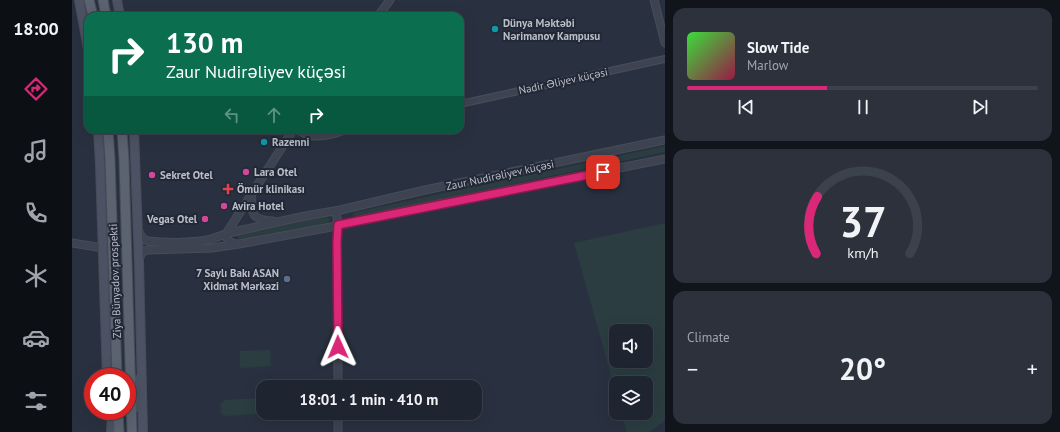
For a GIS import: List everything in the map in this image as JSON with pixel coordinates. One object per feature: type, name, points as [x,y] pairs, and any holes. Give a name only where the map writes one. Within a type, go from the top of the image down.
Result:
[{"type":"main road","points":[[80,0],[84,24]]},
{"type":"main road","points":[[89,0],[92,12]]},
{"type":"main road","points":[[103,0],[105,12]]},
{"type":"main road","points":[[117,0],[119,12]]},
{"type":"main road","name":"Ziya Bünyadov prospekti","points":[[98,134],[107,368]]},
{"type":"main road","name":"Ziya Bünyadov prospekti","points":[[108,134],[117,368]]},
{"type":"main road","name":"Ziya Bünyadov prospekti","points":[[122,134],[132,432]]},
{"type":"main road","points":[[134,134],[139,262],[141,432]]},
{"type":"main road","points":[[114,368],[116,337]]},
{"type":"main road","points":[[129,337],[141,432]]},
{"type":"main road","points":[[109,420],[110,432]]},
{"type":"main road","points":[[110,432],[111,420]]},
{"type":"main road","points":[[118,420],[119,432]]},
{"type":"street","points":[[381,12],[390,0]]},
{"type":"street","points":[[654,0],[665,43]]},
{"type":"street","name":"Nadir Əliyev küçəsi","points":[[464,103],[665,59]]},
{"type":"street","points":[[239,244],[230,242],[226,234],[290,134]]},
{"type":"street","points":[[306,134],[310,136],[322,136],[330,134]]},
{"type":"street","name":"Zaur Nudirəliyev küçəsi","points":[[138,229],[144,240],[154,242],[196,242],[425,190],[665,140]]},
{"type":"street","name":"Zaur Nudirəliyev küçəsi","points":[[139,262],[142,253],[148,250],[212,248],[239,244],[665,159]]},
{"type":"street","points":[[251,196],[253,212],[257,218],[264,221],[282,222]]},
{"type":"street","points":[[336,211],[338,225],[338,380]]},
{"type":"street","points":[[72,243],[103,248]]},
{"type":"street","points":[[338,420],[338,432]]},
{"type":"shaded area","points":[[665,146],[665,152],[357,217],[352,215],[356,212]]},
{"type":"shaded area","points":[[325,217],[331,219],[326,224],[242,240],[235,234]]},
{"type":"shaded area","points":[[665,223],[665,421],[649,432],[627,432],[623,420],[653,420],[653,376],[611,376],[609,368],[574,243]]},
{"type":"shaded area","points":[[270,350],[271,366],[240,368],[240,351]]},
{"type":"shaded area","points":[[256,398],[256,414],[223,415],[221,413],[221,403],[225,400]]},
{"type":"place","name":"Dünya Məktəbi Nərimanov Kampusu","points":[[495,29]]},
{"type":"place","name":"Razenni","points":[[264,142]]},
{"type":"place","name":"Lara Otel","points":[[246,172]]},
{"type":"place","name":"Sekret Otel","points":[[152,175]]},
{"type":"place","name":"Ömür klinikası","points":[[228,189]]},
{"type":"place","name":"Avira Hotel","points":[[224,206]]},
{"type":"place","name":"Vegas Otel","points":[[205,219]]},
{"type":"place","name":"7 Saylı Bakı ASAN Xidmət Mərkəzi","points":[[287,279]]},
{"type":"route","points":[[338,347],[338,225],[603,172]]}]
